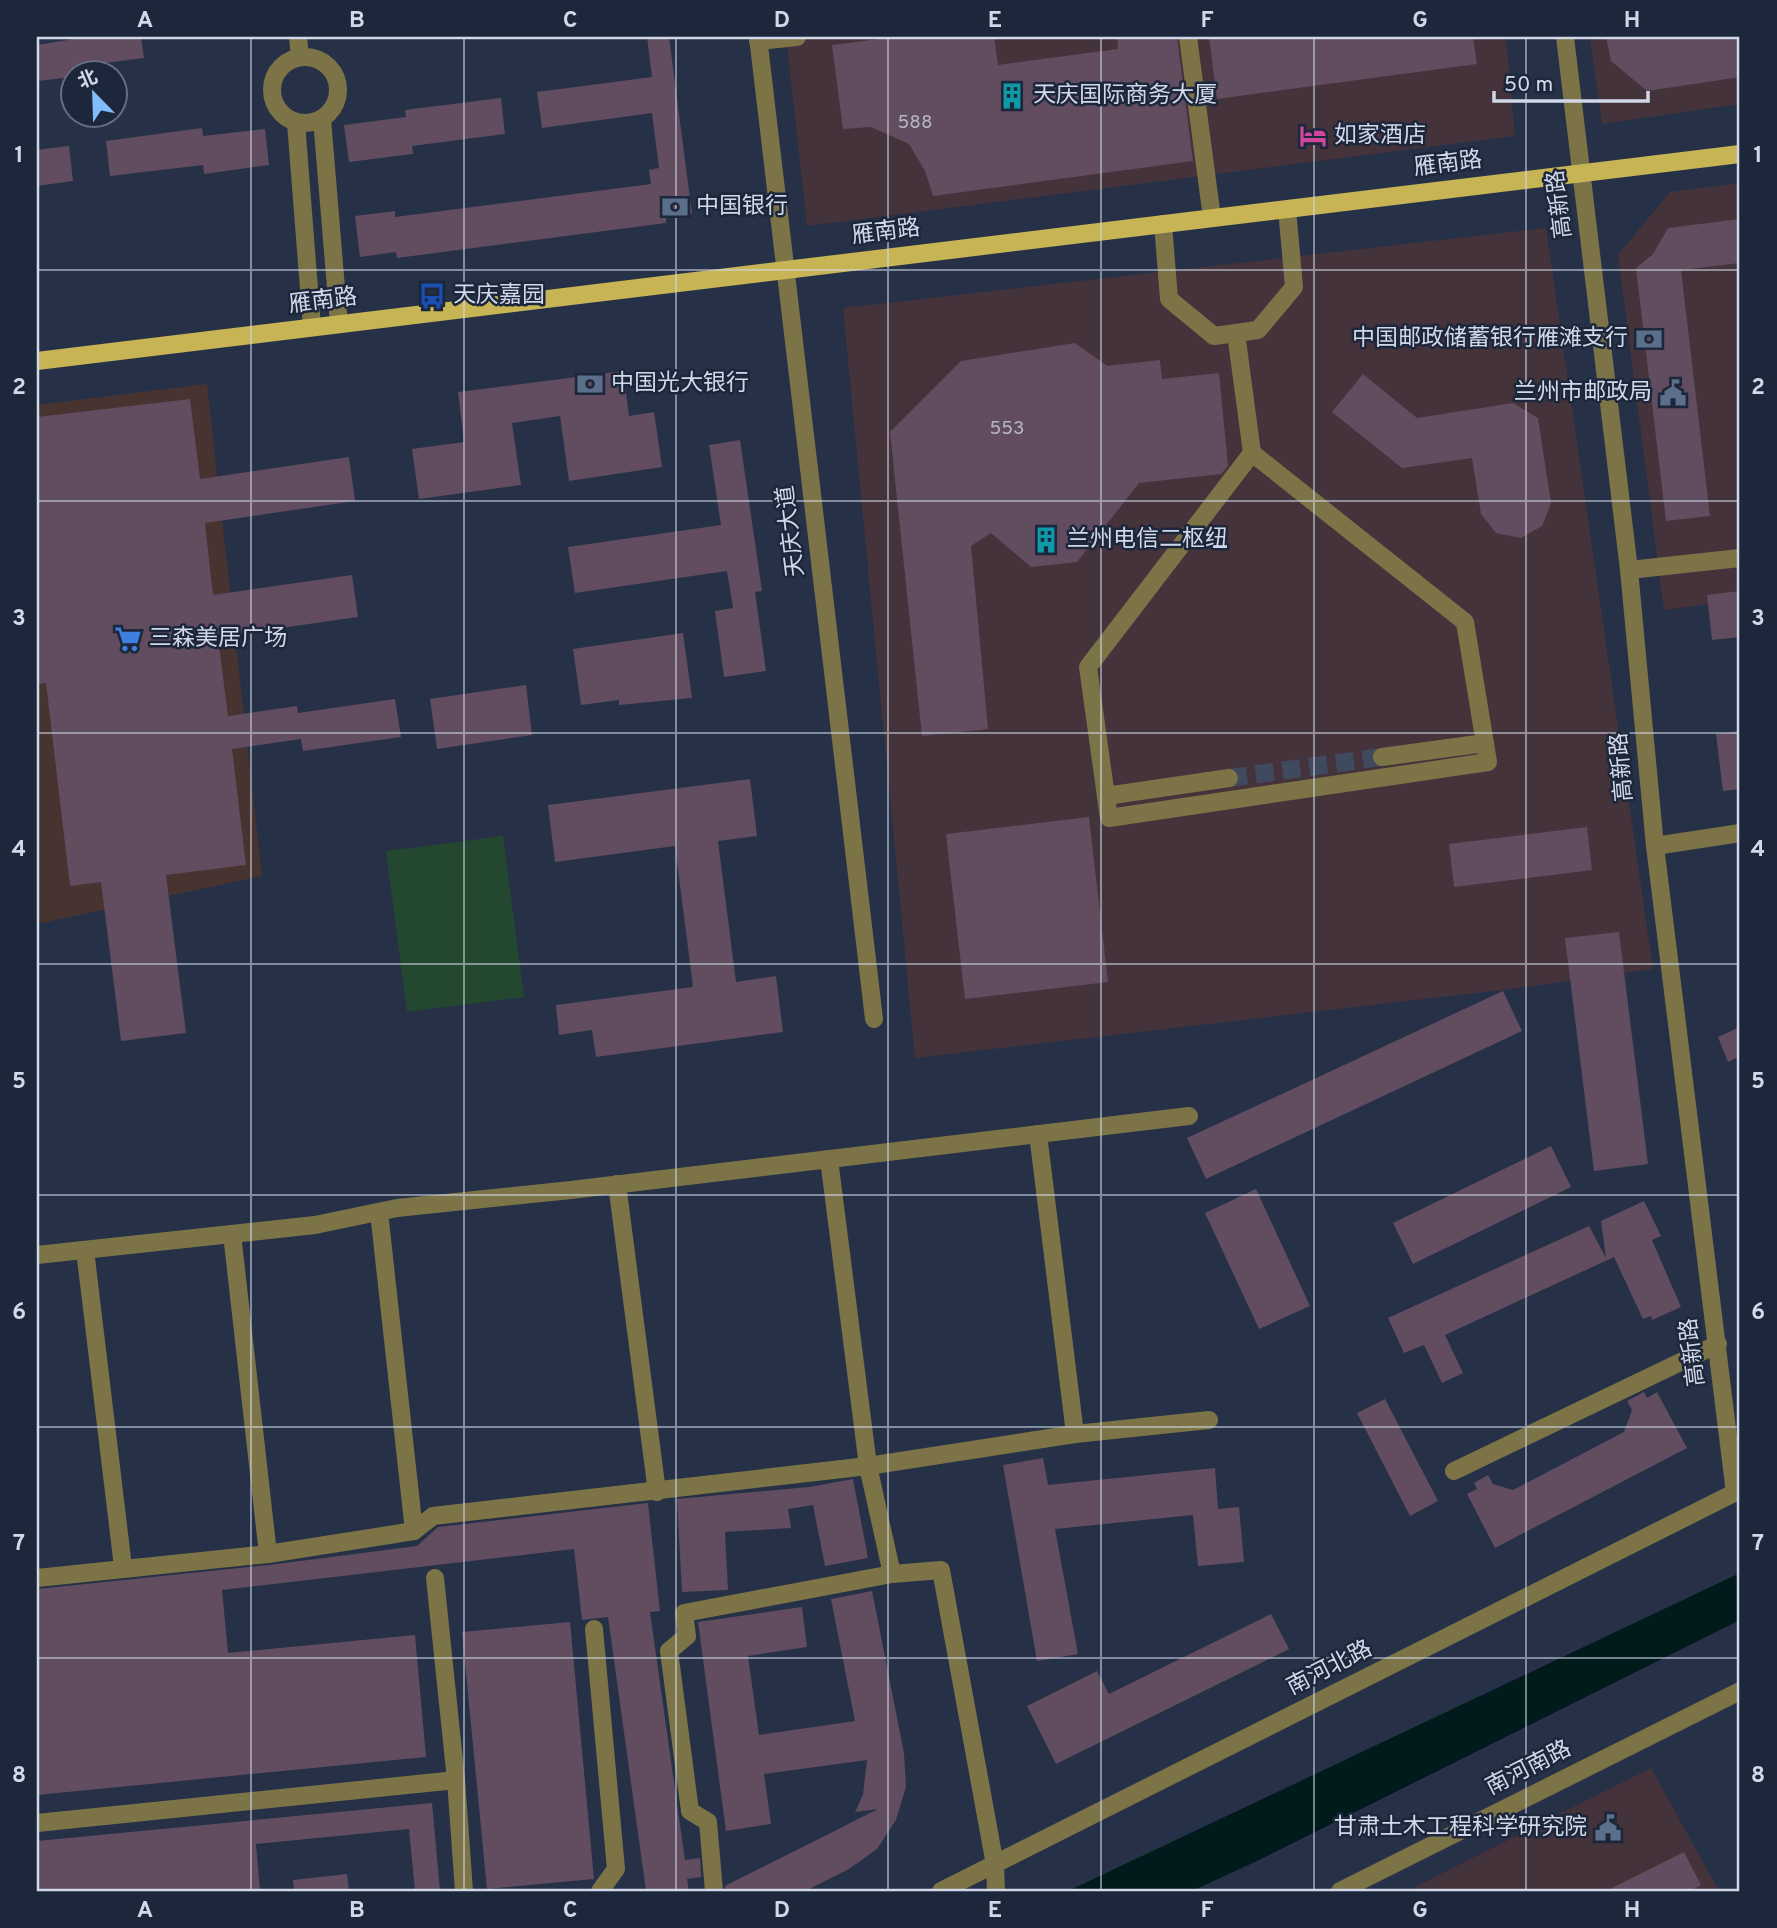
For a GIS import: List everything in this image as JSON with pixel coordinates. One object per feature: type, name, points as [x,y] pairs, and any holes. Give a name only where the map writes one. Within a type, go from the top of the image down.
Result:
[{"type":"main road","name":"雁南路","points":[[37,361],[1740,154]]},
{"type":"street","points":[[298,37],[300,57]]},
{"type":"street","points":[[758,39],[797,37]]},
{"type":"street","points":[[1188,37],[1212,218]]},
{"type":"street","name":"高新路","points":[[1565,37],[1629,570],[1655,846],[1738,1491]]},
{"type":"street","name":"天庆大道","points":[[758,39],[874,1019]]},
{"type":"street","points":[[300,57],[313,58],[334,73],[338,86],[337,99],[332,111],[322,119],[309,124],[296,123],[284,118],[275,108],[271,95],[272,82],[278,70],[288,61],[300,57]]},
{"type":"street","points":[[322,119],[339,324]]},
{"type":"street","points":[[296,123],[312,327]]},
{"type":"street","points":[[1163,224],[1169,299],[1214,336],[1236,334],[1258,330],[1294,287],[1287,209]]},
{"type":"street","points":[[1236,334],[1252,453],[1465,622],[1488,762],[1109,818],[1088,667],[1252,453]]},
{"type":"street","points":[[1629,570],[1740,558]]},
{"type":"street","points":[[1382,757],[1485,743]]},
{"type":"street","points":[[1106,796],[1228,778]]},
{"type":"street","points":[[1655,846],[1740,833]]},
{"type":"street","points":[[37,1255],[316,1225],[379,1212],[1189,1115]]},
{"type":"street","points":[[1038,1134],[1075,1434]]},
{"type":"street","points":[[830,1159],[868,1466],[892,1574]]},
{"type":"street","points":[[617,1184],[657,1492]]},
{"type":"street","points":[[379,1212],[414,1531]]},
{"type":"street","points":[[232,1234],[268,1554]]},
{"type":"street","points":[[85,1250],[123,1567]]},
{"type":"street","points":[[1454,1471],[1718,1343]]},
{"type":"street","points":[[37,1578],[268,1554],[414,1531],[433,1516],[868,1466],[1075,1434],[1209,1420]]},
{"type":"street","name":"南河北路","points":[[941,1891],[1738,1491]]},
{"type":"street","points":[[714,1891],[708,1822],[690,1811],[669,1651],[687,1636],[684,1613],[892,1574],[941,1570],[995,1865],[996,1891]]},
{"type":"street","points":[[435,1578],[456,1780],[464,1891]]},
{"type":"street","points":[[594,1629],[616,1869],[600,1891]]},
{"type":"street","name":"南河南路","points":[[1340,1891],[1740,1691]]},
{"type":"street","points":[[37,1823],[456,1780]]},
{"type":"shaded area","points":[[786,37],[1506,37],[1515,136],[807,226]]},
{"type":"shaded area","points":[[1590,37],[1740,37],[1740,104],[1602,124]]},
{"type":"shaded area","points":[[1740,183],[1740,600],[1664,610],[1618,255],[1670,192]]},
{"type":"shaded area","points":[[1546,228],[1653,969],[1519,988],[915,1058],[843,308]]},
{"type":"shaded area","name":"三森美居广场","points":[[207,384],[262,876],[37,924],[37,405]]},
{"type":"shaded area","points":[[1740,1573],[1740,1620],[1257,1861],[1192,1891],[1068,1891]]},
{"type":"shaded area","name":"甘肃土木工程科学研究院","points":[[1651,1768],[1719,1891],[1414,1891],[1413,1888]]},
{"type":"green space","points":[[503,836],[524,997],[407,1012],[386,851]]},
{"type":"building","points":[[86,37],[141,37],[144,58],[60,60],[60,79],[37,81],[37,45]]},
{"type":"building","points":[[647,37],[669,37],[692,214],[666,217],[666,223],[397,258],[396,252],[360,257],[355,216],[395,211],[395,217],[651,184],[649,170],[659,168],[652,113],[542,128],[537,92],[652,77]]},
{"type":"building","name":"天庆国际商务大厦","points":[[895,37],[994,37],[998,65],[1118,49],[1117,37],[1177,37],[1193,161],[933,196],[925,171],[909,144],[871,127],[843,129],[832,45]]},
{"type":"building","points":[[1209,37],[1473,37],[1477,64],[1217,99]]},
{"type":"building","points":[[1606,37],[1740,37],[1740,77],[1647,91],[1611,61]]},
{"type":"building","points":[[501,98],[505,134],[412,146],[413,154],[349,162],[344,125],[406,117],[405,110]]},
{"type":"building","points":[[202,128],[203,136],[265,129],[269,165],[204,174],[203,165],[110,176],[106,141]]},
{"type":"building","points":[[69,146],[73,181],[37,186],[37,150]]},
{"type":"building","name":"兰州市邮政局","points":[[1740,219],[1740,263],[1681,270],[1710,516],[1666,521],[1636,268],[1653,254],[1668,228]]},
{"type":"building","name":"兰州电信二枢纽","points":[[1075,343],[1107,366],[1160,360],[1162,379],[1219,373],[1228,466],[1221,474],[1139,483],[1077,562],[1031,567],[991,533],[971,546],[988,729],[922,736],[890,432],[961,361]]},
{"type":"building","points":[[623,371],[629,416],[654,412],[662,467],[569,481],[560,416],[512,423],[521,485],[419,499],[412,449],[464,442],[458,392]]},
{"type":"building","points":[[1363,374],[1417,418],[1513,403],[1538,418],[1551,503],[1542,526],[1521,538],[1496,533],[1481,514],[1472,458],[1402,468],[1332,412]]},
{"type":"building","name":"三森美居广场","points":[[190,399],[200,479],[349,457],[355,501],[205,523],[213,595],[352,575],[358,617],[218,637],[228,716],[297,706],[298,713],[395,699],[401,737],[303,751],[301,739],[232,749],[246,865],[166,875],[186,1033],[121,1041],[101,882],[70,886],[46,683],[37,684],[37,417]]},
{"type":"building","points":[[740,440],[762,591],[755,592],[766,671],[724,677],[715,611],[733,608],[727,571],[575,593],[568,547],[721,525],[709,445]]},
{"type":"building","points":[[1740,591],[1740,637],[1712,640],[1707,595]]},
{"type":"building","points":[[683,633],[692,698],[619,705],[619,700],[581,705],[573,649]]},
{"type":"building","points":[[526,685],[532,735],[437,749],[430,699]]},
{"type":"building","points":[[1740,731],[1740,789],[1723,791],[1716,734]]},
{"type":"building","points":[[750,779],[757,836],[718,841],[736,982],[776,976],[783,1032],[596,1057],[592,1030],[559,1035],[556,1005],[693,987],[675,846],[555,862],[548,805]]},
{"type":"building","points":[[1089,817],[1108,982],[965,999],[946,834]]},
{"type":"building","points":[[1587,827],[1592,870],[1454,887],[1449,844]]},
{"type":"building","points":[[1619,932],[1648,1164],[1594,1171],[1565,938]]},
{"type":"building","points":[[1503,991],[1522,1031],[1206,1179],[1187,1138]]},
{"type":"building","points":[[1740,1027],[1740,1056],[1728,1062],[1718,1037]]},
{"type":"building","points":[[1551,1146],[1571,1187],[1413,1264],[1393,1223]]},
{"type":"building","points":[[1256,1189],[1310,1306],[1259,1329],[1205,1213]]},
{"type":"building","points":[[1644,1201],[1661,1236],[1652,1240],[1681,1307],[1652,1320],[1651,1316],[1643,1319],[1614,1257],[1445,1335],[1463,1373],[1442,1383],[1424,1345],[1404,1353],[1388,1318],[1589,1226],[1606,1258],[1601,1221]]},
{"type":"building","points":[[1644,1392],[1647,1398],[1657,1392],[1687,1448],[1495,1548],[1467,1494],[1477,1489],[1474,1483],[1488,1475],[1493,1484],[1513,1490],[1624,1432],[1632,1410],[1627,1401]]},
{"type":"building","points":[[1385,1399],[1438,1501],[1410,1516],[1357,1413]]},
{"type":"building","points":[[1043,1458],[1048,1485],[1215,1468],[1218,1509],[1239,1507],[1244,1562],[1198,1566],[1193,1515],[1055,1529],[1078,1654],[1037,1661],[1003,1465]]},
{"type":"building","points":[[853,1479],[868,1558],[825,1566],[813,1505],[788,1509],[791,1528],[725,1532],[728,1590],[682,1592],[677,1499],[809,1487]]},
{"type":"building","points":[[648,1503],[660,1611],[650,1612],[685,1860],[700,1858],[701,1877],[687,1879],[689,1891],[646,1891],[608,1617],[582,1620],[574,1549],[222,1590],[228,1653],[415,1635],[426,1757],[37,1795],[37,1589],[269,1565],[417,1546],[438,1527]]},
{"type":"building","points":[[872,1591],[904,1753],[906,1787],[896,1820],[877,1849],[849,1869],[805,1891],[725,1891],[725,1886],[878,1809],[855,1812],[863,1795],[867,1760],[764,1774],[771,1824],[726,1831],[698,1622],[802,1607],[807,1647],[748,1656],[759,1735],[855,1721],[831,1599]]},
{"type":"building","points":[[1271,1614],[1289,1649],[1056,1764],[1027,1706],[1097,1671],[1109,1694]]},
{"type":"building","points":[[570,1622],[594,1879],[487,1889],[462,1632]]},
{"type":"building","points":[[432,1803],[440,1891],[415,1891],[409,1829],[256,1844],[260,1891],[37,1891],[37,1841]]},
{"type":"building","points":[[1684,1852],[1701,1885],[1689,1891],[1606,1891]]},
{"type":"building","points":[[347,1874],[349,1891],[294,1891],[293,1880]]},
{"type":"tunnel","points":[[1229,778],[1382,757]]},
{"type":"place","name":"天庆国际商务大厦","points":[[1012,96]]},
{"type":"place","name":"如家酒店","points":[[1313,136]]},
{"type":"place","name":"中国银行","points":[[675,207]]},
{"type":"place","name":"天庆嘉园","points":[[432,296]]},
{"type":"place","name":"中国邮政储蓄银行雁滩支行","points":[[1649,339]]},
{"type":"place","name":"中国光大银行","points":[[590,384]]},
{"type":"place","name":"兰州市邮政局","points":[[1673,393]]},
{"type":"place","name":"兰州电信二枢纽","points":[[1046,540]]},
{"type":"place","name":"三森美居广场","points":[[128,639]]},
{"type":"place","name":"甘肃土木工程科学研究院","points":[[1608,1828]]}]
